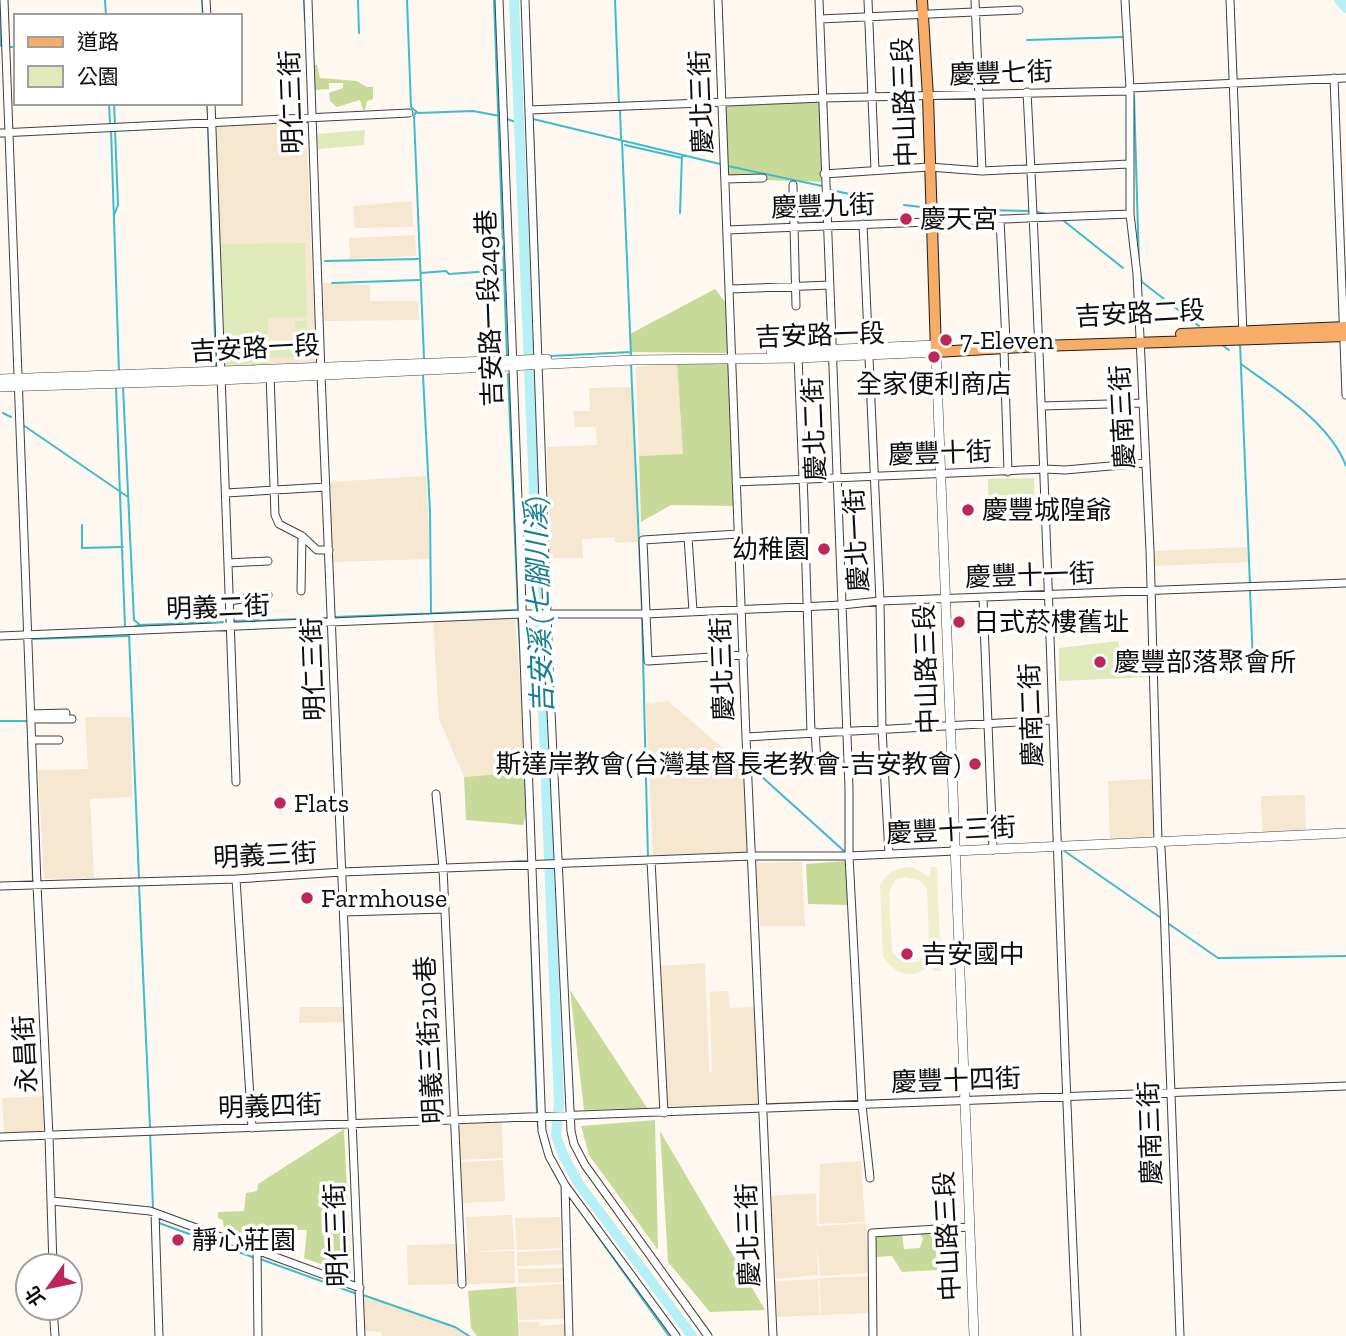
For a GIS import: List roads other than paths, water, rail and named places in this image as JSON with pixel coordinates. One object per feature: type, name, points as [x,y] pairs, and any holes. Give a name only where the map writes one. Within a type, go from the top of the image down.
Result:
[{"type":"main road","name":"中山路三段","points":[[922,0],[928,97],[936,349]]},
{"type":"main road","name":"吉安路二段","points":[[936,349],[1345,331]]},
{"type":"street","name":"永昌街","points":[[4,0],[3,91],[9,132],[37,885],[50,1136],[52,1252]]},
{"type":"street","name":"明仁三街","points":[[308,0],[361,1336]]},
{"type":"street","name":"吉安路一段249巷","points":[[499,0],[544,1117],[542,1131],[549,1156],[565,1185],[676,1336]]},
{"type":"street","points":[[525,0],[570,1131],[586,1164],[708,1336]]},
{"type":"street","name":"慶北三街","points":[[718,0],[746,737],[773,1336]]},
{"type":"street","name":"慶北二街","points":[[819,0],[849,788],[849,856],[862,1105],[870,1178]]},
{"type":"street","points":[[868,0],[875,170]]},
{"type":"street","points":[[975,0],[982,171]]},
{"type":"street","name":"慶南三街","points":[[1125,0],[1130,214],[1137,274],[1143,404],[1158,842],[1161,852],[1180,1336]]},
{"type":"street","points":[[1230,0],[1242,335]]},
{"type":"street","points":[[820,19],[1019,10]]},
{"type":"street","points":[[1334,78],[1346,396]]},
{"type":"street","name":"慶豐七街","points":[[529,110],[824,98],[1127,91],[1129,88],[1346,78]]},
{"type":"street","name":"慶南二街","points":[[1027,92],[1035,218],[1077,1336]]},
{"type":"street","points":[[211,105],[236,782]]},
{"type":"street","points":[[0,133],[409,113]]},
{"type":"street","points":[[824,174],[929,167],[982,171],[1129,164]]},
{"type":"street","points":[[725,179],[763,178]]},
{"type":"street","points":[[793,185],[796,306]]},
{"type":"street","name":"慶豐九街","points":[[727,230],[1130,214]]},
{"type":"street","points":[[1000,219],[1008,472]]},
{"type":"street","name":"慶北一街","points":[[863,224],[889,854]]},
{"type":"street","points":[[730,289],[830,285]]},
{"type":"street","name":"吉安路一段","points":[[0,379],[19,382],[220,376],[731,355],[798,358],[833,353],[936,349]]},
{"type":"street","name":"中山路三段","points":[[936,349],[974,1336]]},
{"type":"street","points":[[798,358],[809,660],[817,761]]},
{"type":"street","points":[[270,373],[275,515],[279,524],[302,536],[317,550],[329,550]]},
{"type":"street","name":"吉安路一段","points":[[0,387],[19,382]]},
{"type":"street","points":[[1042,406],[1143,404]]},
{"type":"street","name":"慶豐十街","points":[[736,482],[1008,472],[1045,468],[1065,470],[1145,463]]},
{"type":"street","points":[[226,493],[326,487]]},
{"type":"street","points":[[738,534],[643,541],[648,661],[744,655]]},
{"type":"street","points":[[301,590],[302,536]]},
{"type":"street","points":[[688,537],[693,611]]},
{"type":"street","points":[[228,563],[268,561]]},
{"type":"street","name":"慶豐十一街","points":[[522,614],[646,614],[945,598],[1346,583]]},
{"type":"street","points":[[229,601],[268,595]]},
{"type":"street","points":[[983,598],[993,850]]},
{"type":"street","name":"明義二街","points":[[0,636],[522,614]]},
{"type":"street","points":[[31,717],[69,716]]},
{"type":"street","points":[[746,737],[1052,720]]},
{"type":"street","points":[[33,740],[59,740]]},
{"type":"street","name":"明義三街210巷","points":[[436,794],[443,868],[462,1284]]},
{"type":"street","name":"慶豐十三街","points":[[532,865],[752,856],[849,856],[1346,833]]},
{"type":"street","points":[[650,860],[664,1113]]},
{"type":"street","name":"明義三街","points":[[0,886],[236,879],[532,865]]},
{"type":"street","points":[[236,879],[252,1128]]},
{"type":"street","points":[[344,912],[445,909]]},
{"type":"street","name":"慶豐十四街","points":[[544,1117],[1346,1086]]},
{"type":"street","name":"明義四街","points":[[0,1137],[544,1117]]},
{"type":"street","points":[[565,1185],[569,1336]]},
{"type":"street","points":[[52,1201],[155,1213],[257,1250],[360,1292]]},
{"type":"street","points":[[155,1213],[159,1336]]},
{"type":"street","points":[[873,1336],[872,1233],[970,1227]]},
{"type":"street","points":[[257,1250],[258,1336]]},
{"type":"waterway","points":[[0,0],[1,46]]},
{"type":"waterway","points":[[105,0],[106,14]]},
{"type":"waterway","points":[[202,0],[203,14]]},
{"type":"waterway","points":[[304,0],[305,21]]},
{"type":"waterway","points":[[358,0],[359,33]]},
{"type":"waterway","points":[[407,0],[411,107],[418,113],[473,111],[500,116]]},
{"type":"waterway","points":[[494,0],[507,356]]},
{"type":"waterway","name":"吉安溪 (七腳川溪)","points":[[514,0],[559,1103],[556,1136],[579,1184],[692,1336]]},
{"type":"waterway","points":[[615,0],[619,105]]},
{"type":"waterway","points":[[1339,0],[1346,8]]},
{"type":"waterway","points":[[1027,40],[1124,37]]},
{"type":"waterway","points":[[1134,95],[1139,265]]},
{"type":"waterway","points":[[109,105],[110,124]]},
{"type":"waterway","points":[[114,105],[115,125]]},
{"type":"waterway","points":[[207,105],[208,116]]},
{"type":"waterway","points":[[620,110],[621,139]]},
{"type":"waterway","points":[[416,112],[414,116],[424,358]]},
{"type":"waterway","points":[[507,119],[519,123]]},
{"type":"waterway","points":[[533,119],[720,164]]},
{"type":"waterway","points":[[208,127],[216,368]]},
{"type":"waterway","points":[[111,129],[119,372]]},
{"type":"waterway","points":[[114,215],[118,205],[115,130]]},
{"type":"waterway","points":[[533,130],[540,320]]},
{"type":"waterway","points":[[622,141],[631,355]]},
{"type":"waterway","points":[[625,145],[682,158]]},
{"type":"waterway","points":[[680,213],[682,155]]},
{"type":"waterway","points":[[728,166],[822,186]]},
{"type":"waterway","points":[[831,190],[863,197]]},
{"type":"waterway","points":[[904,205],[921,207]]},
{"type":"waterway","points":[[940,209],[1031,211]]},
{"type":"waterway","points":[[1037,212],[1047,214]]},
{"type":"waterway","points":[[1064,221],[1123,268]]},
{"type":"waterway","points":[[325,261],[418,259]]},
{"type":"waterway","points":[[421,273],[505,270]]},
{"type":"waterway","points":[[1140,274],[1142,282],[1199,326]]},
{"type":"waterway","points":[[332,283],[419,280]]},
{"type":"waterway","points":[[1240,343],[1250,585]]},
{"type":"waterway","points":[[1222,345],[1229,350]]},
{"type":"waterway","points":[[550,356],[631,352]]},
{"type":"waterway","points":[[631,364],[642,610]]},
{"type":"waterway","points":[[1241,364],[1316,422],[1338,450],[1346,466]]},
{"type":"waterway","points":[[508,374],[518,610]]},
{"type":"waterway","points":[[423,375],[430,512],[431,612]]},
{"type":"waterway","points":[[123,387],[134,620],[139,624]]},
{"type":"waterway","points":[[116,388],[125,627]]},
{"type":"waterway","points":[[3,413],[11,417]]},
{"type":"waterway","points":[[23,425],[128,497]]},
{"type":"waterway","points":[[82,525],[82,548],[123,547]]},
{"type":"waterway","points":[[1250,591],[1253,663]]},
{"type":"waterway","points":[[334,617],[517,610]]},
{"type":"waterway","points":[[518,616],[521,666]]},
{"type":"waterway","points":[[642,616],[648,859]]},
{"type":"waterway","points":[[235,621],[328,618]]},
{"type":"waterway","points":[[131,628],[139,625],[223,622]]},
{"type":"waterway","points":[[129,633],[139,879]]},
{"type":"waterway","points":[[32,639],[128,636]]},
{"type":"waterway","points":[[27,700],[33,881]]},
{"type":"waterway","points":[[0,721],[26,721]]},
{"type":"waterway","points":[[761,776],[844,851]]},
{"type":"waterway","points":[[1063,850],[1161,918]]},
{"type":"waterway","points":[[529,878],[537,1114]]},
{"type":"waterway","points":[[139,885],[150,1127]]},
{"type":"waterway","points":[[1169,924],[1218,958],[1346,956]]},
{"type":"waterway","points":[[537,1119],[542,1145]]},
{"type":"waterway","points":[[150,1133],[153,1208]]},
{"type":"waterway","points":[[552,1169],[560,1183]]},
{"type":"waterway","points":[[587,1221],[669,1336]]},
{"type":"waterway","points":[[159,1223],[255,1258]]},
{"type":"waterway","points":[[260,1259],[357,1294]]},
{"type":"waterway","points":[[363,1295],[455,1327],[469,1336]]},
{"type":"place","name":"慶天宮","points":[[906,219]]},
{"type":"place","name":"7-Eleven","points":[[946,340]]},
{"type":"place","name":"全家便利商店","points":[[934,357]]},
{"type":"place","name":"慶豐城隍爺","points":[[968,510]]},
{"type":"place","name":"幼稚園","points":[[824,549]]},
{"type":"place","name":"日式菸樓舊址","points":[[959,622]]},
{"type":"place","name":"慶豐部落聚會所","points":[[1100,662]]},
{"type":"place","name":"斯達岸教會(台灣基督長老教會-吉安教會)","points":[[975,764]]},
{"type":"place","name":"Flats","points":[[280,803]]},
{"type":"place","name":"Farmhouse","points":[[307,898]]},
{"type":"place","name":"吉安國中","points":[[907,954]]},
{"type":"place","name":"靜心莊園","points":[[178,1240]]}]
